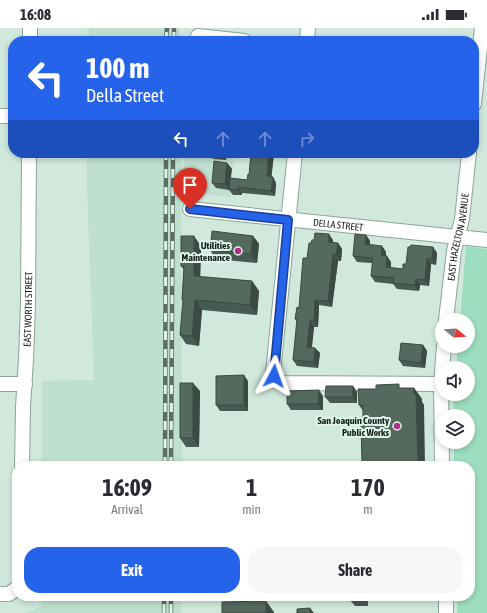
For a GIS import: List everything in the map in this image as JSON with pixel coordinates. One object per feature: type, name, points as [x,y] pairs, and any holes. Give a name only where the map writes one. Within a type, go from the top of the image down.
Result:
[{"type":"street","points":[[479,46],[482,28]]},
{"type":"street","name":"EAST WORTH STREET","points":[[22,461],[28,305],[29,158]]},
{"type":"street","points":[[294,158],[273,373],[276,380],[282,383],[435,384]]},
{"type":"street","name":"EAST HAZELTON AVENUE","points":[[447,313],[454,251],[462,219],[468,158]]},
{"type":"street","name":"DELLA STREET","points":[[190,209],[487,240]]},
{"type":"street","points":[[0,384],[25,384]]},
{"type":"street","points":[[441,401],[442,461]]},
{"type":"street","points":[[0,594],[9,594],[12,592]]},
{"type":"street","points":[[446,601],[446,613]]},
{"type":"shaded area","points":[[89,28],[180,28],[181,36],[89,36]]},
{"type":"shaded area","points":[[87,158],[181,158],[182,461],[42,461],[42,381],[94,380]]},
{"type":"shaded area","points":[[184,158],[234,158],[230,197],[184,192]]},
{"type":"shaded area","points":[[42,601],[181,601],[181,613],[26,613],[41,606]]},
{"type":"green space","points":[[466,246],[487,249],[487,613],[457,613],[457,601],[475,601],[475,461],[454,461],[454,449],[475,449],[475,409],[453,409],[454,401],[475,401],[475,361],[457,361],[457,353],[475,353],[475,313],[461,313]]},
{"type":"building","points":[[251,158],[269,158],[267,176],[273,177],[271,191],[238,187],[238,190],[229,189],[230,178],[247,180],[248,174],[249,175]]},
{"type":"building","points":[[214,161],[227,163],[225,184],[212,183]]},
{"type":"building","points":[[212,231],[253,236],[251,254],[210,250]]},
{"type":"building","points":[[315,233],[329,234],[328,242],[338,243],[336,255],[333,255],[328,301],[315,300],[314,321],[310,321],[307,347],[315,348],[314,362],[293,360],[297,319],[295,319],[297,307],[299,308],[303,258],[307,258],[309,243],[314,240]]},
{"type":"building","points":[[355,234],[366,235],[365,244],[382,246],[381,255],[387,256],[386,267],[403,269],[403,264],[406,264],[408,247],[411,245],[433,247],[432,259],[427,258],[425,280],[416,279],[415,285],[393,283],[394,278],[371,276],[373,258],[353,256]]},
{"type":"building","points":[[181,236],[194,236],[194,276],[252,281],[250,305],[195,300],[192,336],[180,335],[184,266],[181,266]]},
{"type":"building","points":[[401,343],[423,345],[421,363],[399,360]]},
{"type":"building","points":[[244,375],[244,405],[216,405],[216,376]]},
{"type":"building","points":[[180,383],[193,383],[193,438],[180,438]]},
{"type":"building","name":"San Joaquin County Public Works","points":[[399,384],[399,388],[414,388],[414,394],[416,394],[418,461],[362,461],[361,424],[363,424],[363,405],[359,405],[358,389],[376,389],[376,385]]},
{"type":"building","points":[[326,386],[353,386],[353,397],[325,397]]},
{"type":"building","points":[[319,390],[318,404],[287,404],[287,391]]},
{"type":"building","points":[[266,601],[266,613],[222,613],[222,602]]},
{"type":"building","points":[[310,608],[310,613],[297,613],[297,609]]},
{"type":"railway","points":[[166,36],[167,28]]},
{"type":"railway","points":[[174,28],[174,36]]},
{"type":"railway","points":[[165,461],[166,158]]},
{"type":"railway","points":[[171,461],[173,158]]},
{"type":"railway","points":[[164,601],[164,613]]},
{"type":"railway","points":[[171,601],[171,613]]},
{"type":"place","name":"Utilities Maintenance","points":[[238,251]]},
{"type":"place","name":"San Joaquin County Public Works","points":[[397,426]]},
{"type":"route","points":[[190,209],[288,220],[273,373],[274,376]]}]
